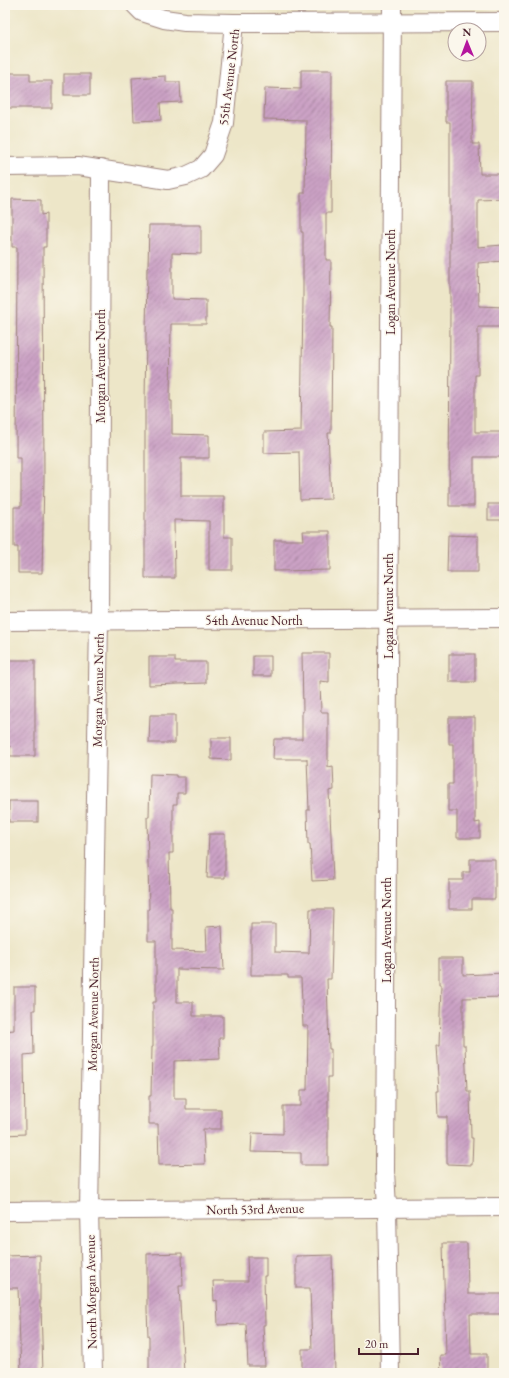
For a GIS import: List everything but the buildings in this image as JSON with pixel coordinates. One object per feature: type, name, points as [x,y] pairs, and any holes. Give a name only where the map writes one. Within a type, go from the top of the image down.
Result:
[{"type":"street","points":[[135,5],[142,12],[164,19],[186,22],[234,23]]},
{"type":"street","name":"Logan Avenue North","points":[[390,1373],[385,1171],[392,5]]},
{"type":"street","name":"55th Avenue North","points":[[5,167],[78,166],[168,180],[186,176],[201,169],[213,155],[224,123],[234,23],[504,22]]},
{"type":"street","name":"Morgan Avenue North","points":[[89,1211],[100,621],[101,169]]},
{"type":"street","name":"54th Avenue North","points":[[5,621],[504,618]]},
{"type":"street","name":"North 53rd Avenue","points":[[5,1211],[504,1207]]},
{"type":"street","name":"North Morgan Avenue","points":[[89,1211],[93,1373]]}]
